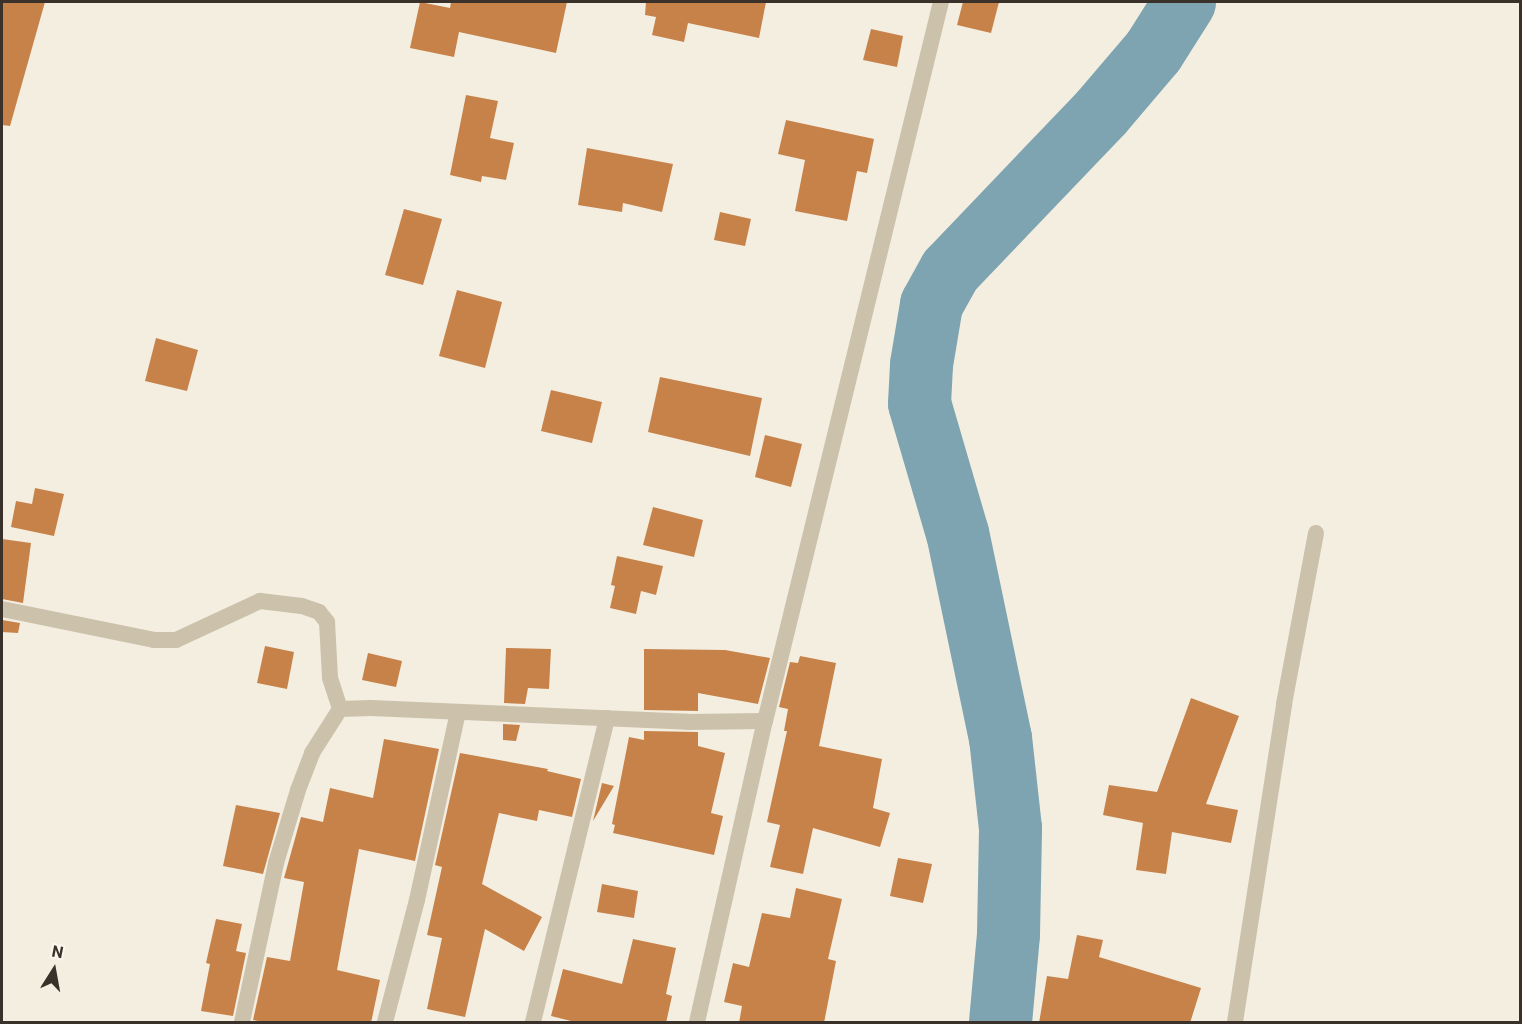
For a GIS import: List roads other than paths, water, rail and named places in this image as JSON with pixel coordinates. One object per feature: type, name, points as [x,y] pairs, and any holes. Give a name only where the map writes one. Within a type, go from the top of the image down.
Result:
[{"type":"street","points":[[697,1023],[765,721],[941,2]]},
{"type":"street","points":[[1235,1023],[1284,704],[1316,533]]},
{"type":"street","points":[[2,609],[154,640],[176,640],[260,601],[302,606],[319,612],[327,622],[330,678],[340,710]]},
{"type":"street","points":[[340,710],[458,712],[688,722],[765,721]]},
{"type":"street","points":[[242,1023],[276,863],[298,790],[312,753],[340,710]]},
{"type":"street","points":[[385,1023],[417,900],[458,712]]},
{"type":"street","points":[[533,1023],[607,718]]},
{"type":"waterway","points":[[1000,1022],[1008,934],[1010,828],[1000,738],[957,533],[919,403],[921,364],[931,304],[950,270],[1101,112],[1153,51],[1184,2]]}]
